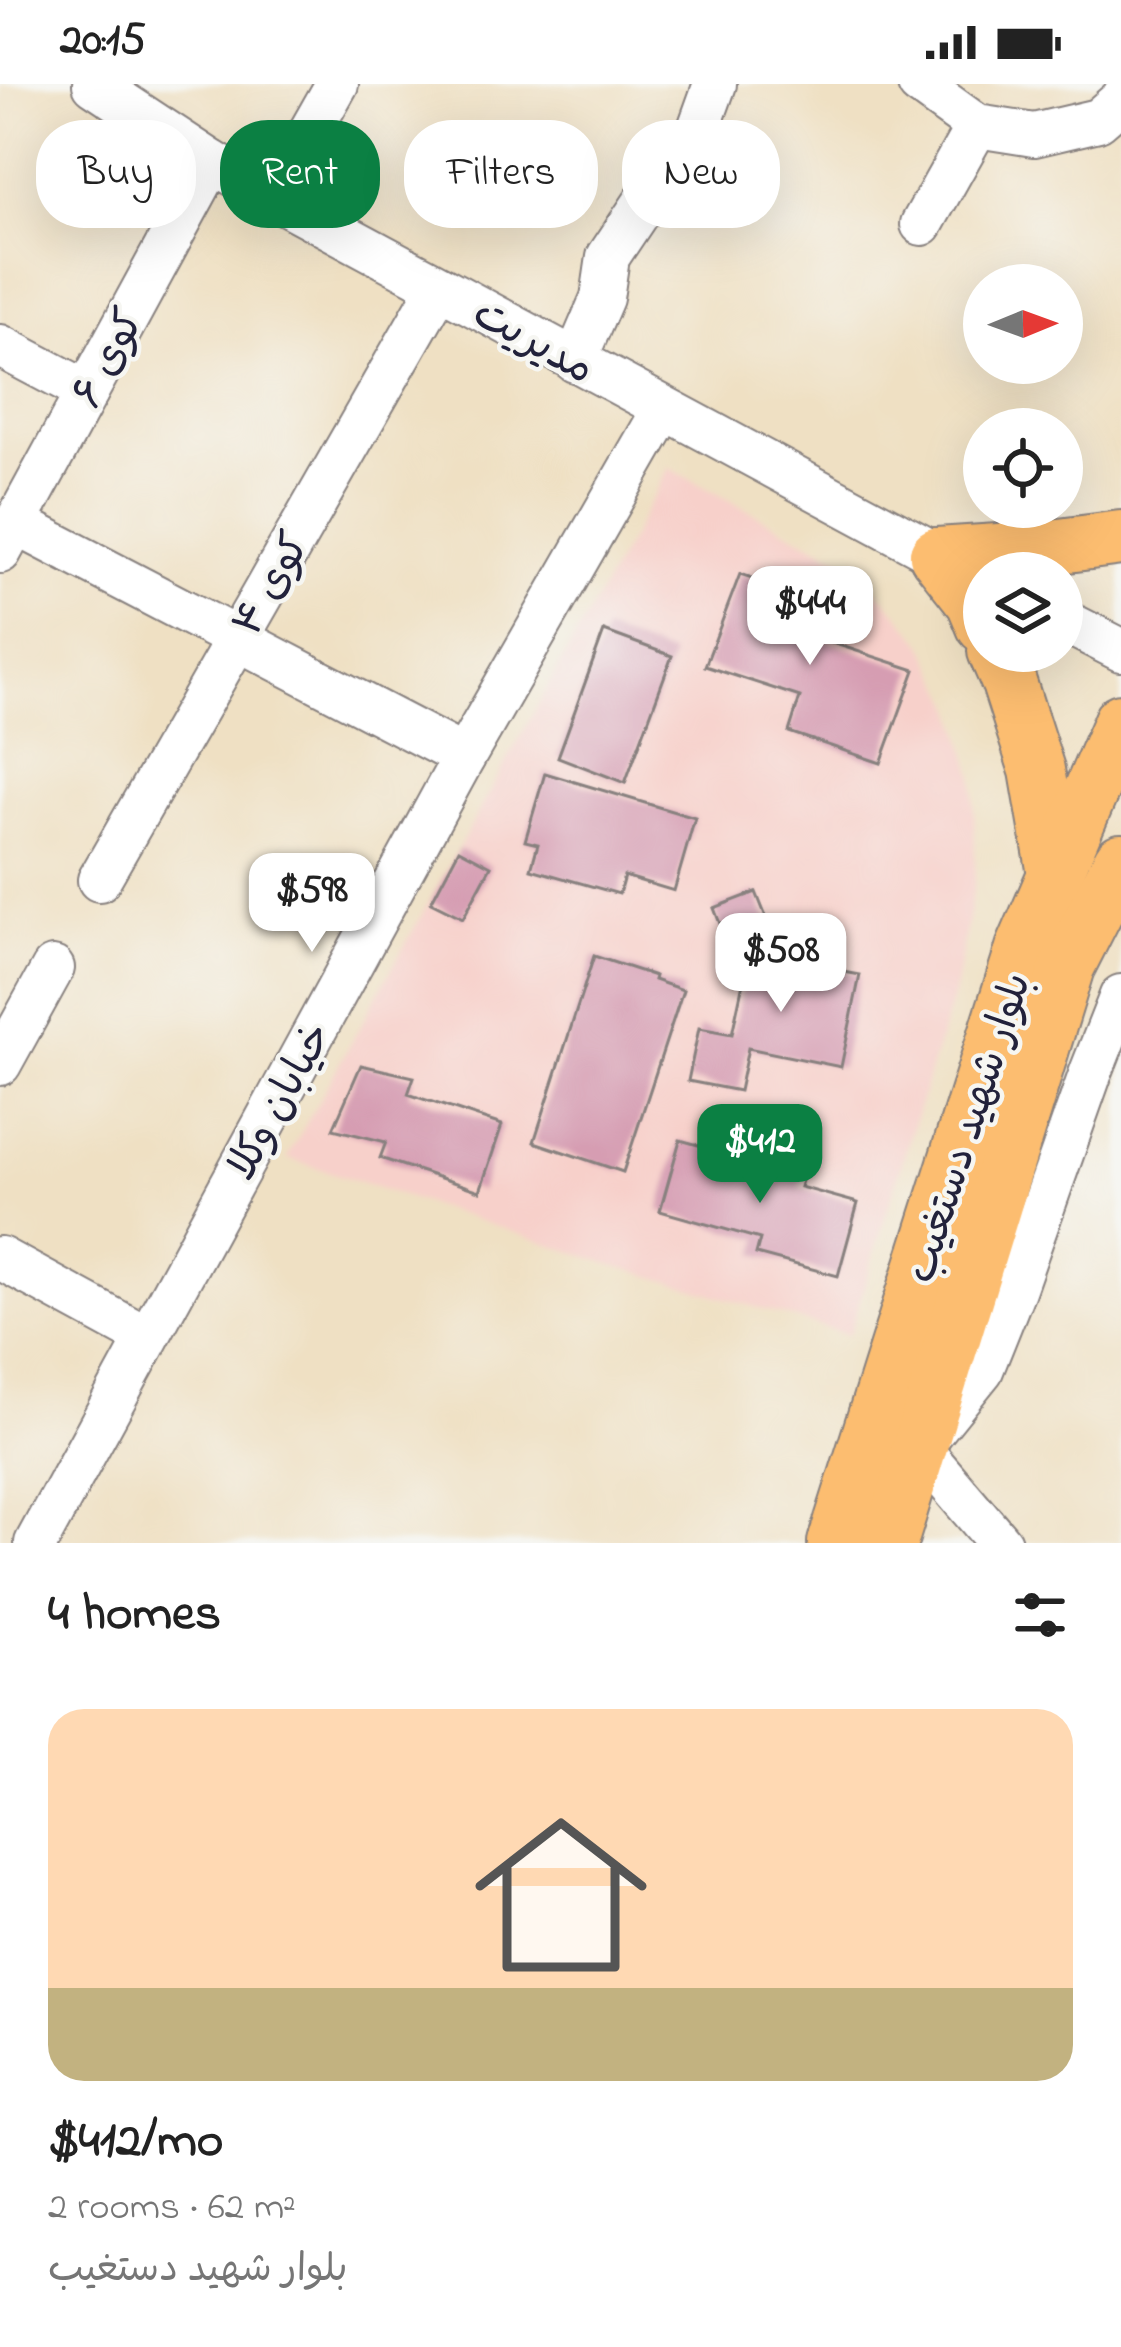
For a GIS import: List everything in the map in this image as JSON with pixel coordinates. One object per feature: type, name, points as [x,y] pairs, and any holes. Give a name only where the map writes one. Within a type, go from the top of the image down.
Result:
[{"type":"main road","points":[[961,567],[1044,548],[1121,538]]},
{"type":"main road","points":[[1004,672],[1036,770],[1055,874]]},
{"type":"main road","name":"بلوار شهید دستغیب","points":[[835,1543],[1023,949],[1121,721]]},
{"type":"main road","name":"بلوار شهید دستغیب","points":[[890,1543],[1067,967],[1121,862]]},
{"type":"street","name":"مدیریت","points":[[94,84],[220,167]]},
{"type":"street","points":[[317,120],[337,84]]},
{"type":"street","points":[[575,361],[602,298],[608,257],[697,134],[715,84]]},
{"type":"street","points":[[919,84],[977,126],[1034,135],[1097,120],[1121,100]]},
{"type":"street","points":[[922,224],[977,126]]},
{"type":"street","name":"کوی ۶","points":[[8,538],[212,162]]},
{"type":"street","name":"مدیریت","points":[[331,228],[961,567]]},
{"type":"street","name":"کوی ۴","points":[[99,880],[440,287]]},
{"type":"street","points":[[0,346],[87,392]]},
{"type":"street","name":"خیابان وکلا","points":[[36,1543],[464,757],[664,409]]},
{"type":"street","points":[[8,538],[237,638],[464,757]]},
{"type":"street","points":[[1083,631],[1121,650]]},
{"type":"street","points":[[0,1064],[53,968]]},
{"type":"street","points":[[1000,1543],[919,1448],[982,1370],[1121,996]]},
{"type":"street","points":[[0,1258],[147,1338]]},
{"type":"shaded area","points":[[669,468],[839,558],[884,597],[923,642],[954,704],[974,777],[975,879],[957,982],[849,1335],[610,1264],[287,1158]]},
{"type":"building","points":[[740,574],[835,605],[823,640],[915,670],[881,763],[789,732],[800,697],[705,666]]},
{"type":"building","points":[[604,631],[672,656],[625,783],[558,757]]},
{"type":"building","points":[[545,773],[695,818],[674,891],[624,876],[619,894],[531,869],[538,844],[525,841]]},
{"type":"building","points":[[459,849],[491,866],[463,918],[431,902]]},
{"type":"building","points":[[756,892],[768,922],[726,939],[714,908]]},
{"type":"building","points":[[752,941],[842,960],[839,971],[860,975],[841,1067],[748,1048],[739,1091],[688,1081],[699,1028],[732,1034]]},
{"type":"building","points":[[594,956],[683,990],[623,1172],[534,1142]]},
{"type":"building","points":[[361,1065],[414,1077],[408,1094],[502,1125],[480,1191],[380,1158],[386,1142],[333,1129]]},
{"type":"building","points":[[680,1140],[804,1174],[800,1187],[858,1203],[838,1276],[756,1254],[760,1239],[660,1211]]}]
